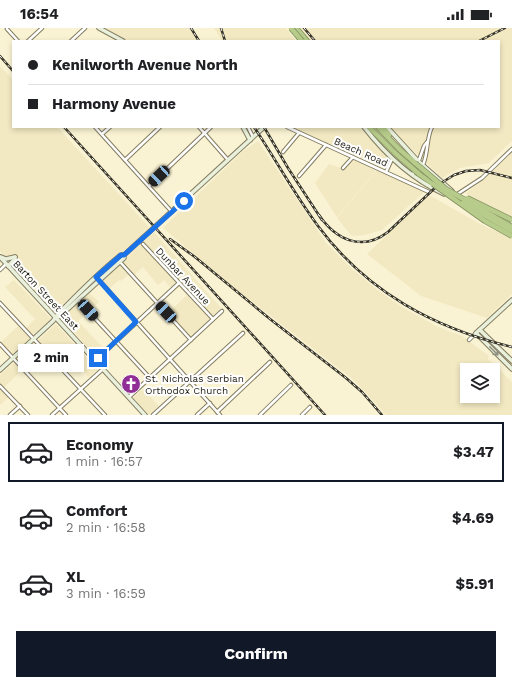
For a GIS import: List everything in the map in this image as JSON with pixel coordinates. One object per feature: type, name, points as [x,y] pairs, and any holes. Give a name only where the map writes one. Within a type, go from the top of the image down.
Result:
[{"type":"highway","points":[[291,28],[301,40]]},
{"type":"highway","points":[[296,28],[305,40]]},
{"type":"highway","points":[[370,128],[416,162],[432,178],[458,196],[512,229]]},
{"type":"highway","points":[[375,128],[398,150]]},
{"type":"highway","points":[[379,128],[420,174],[432,184],[485,221],[512,236]]},
{"type":"highway","points":[[384,128],[398,150]]},
{"type":"highway","points":[[432,178],[448,188],[512,220]]},
{"type":"highway","points":[[432,184],[457,200],[512,229]]},
{"type":"main road","points":[[99,28],[116,39]]},
{"type":"main road","points":[[244,128],[252,138]]},
{"type":"main road","points":[[0,370],[56,318],[78,300],[116,259],[121,255],[124,255],[263,128]]},
{"type":"main road","points":[[365,128],[392,159],[412,174],[434,189],[468,204],[512,229]]},
{"type":"main road","points":[[387,128],[416,162],[423,165],[468,204]]},
{"type":"main road","points":[[56,318],[58,314],[98,279],[120,262],[124,258],[124,255]]},
{"type":"main road","points":[[0,257],[15,257],[15,259],[7,265]]},
{"type":"main road","name":"Barton Street East","points":[[0,257],[145,415]]},
{"type":"main road","points":[[512,300],[476,333],[512,369]]},
{"type":"main road","points":[[480,330],[512,362]]},
{"type":"street","points":[[29,40],[42,28]]},
{"type":"street","points":[[73,40],[85,28]]},
{"type":"street","points":[[7,29],[17,40]]},
{"type":"street","points":[[96,128],[172,212]]},
{"type":"street","points":[[102,134],[109,128]]},
{"type":"street","points":[[125,160],[159,128]]},
{"type":"street","points":[[200,128],[229,160]]},
{"type":"street","points":[[149,186],[210,128]]},
{"type":"street","points":[[248,128],[252,138]]},
{"type":"street","name":"Beach Road","points":[[289,128],[429,192]]},
{"type":"street","points":[[412,174],[418,171],[423,165],[427,141],[432,128]]},
{"type":"street","points":[[282,152],[299,133]]},
{"type":"street","points":[[412,174],[416,162],[427,141]]},
{"type":"street","points":[[299,176],[326,145]]},
{"type":"street","points":[[452,198],[482,178],[512,149]]},
{"type":"street","points":[[343,168],[353,157]]},
{"type":"street","points":[[386,172],[392,159]]},
{"type":"street","name":"Dunbar Avenue","points":[[142,244],[213,319]]},
{"type":"street","points":[[120,262],[191,340]]},
{"type":"street","points":[[0,270],[7,265]]},
{"type":"street","points":[[98,279],[220,415]]},
{"type":"street","points":[[95,360],[180,283]]},
{"type":"street","points":[[78,300],[150,378]]},
{"type":"street","points":[[0,304],[105,415]]},
{"type":"street","points":[[128,398],[222,311]]},
{"type":"street","points":[[153,415],[243,333]]},
{"type":"street","points":[[469,340],[476,333]]},
{"type":"street","points":[[0,344],[66,415]]},
{"type":"street","points":[[217,412],[270,362]]},
{"type":"street","points":[[52,415],[103,369]]},
{"type":"street","points":[[260,415],[291,385]]},
{"type":"street","points":[[0,386],[28,415]]},
{"type":"street","points":[[197,415],[210,403]]},
{"type":"street","points":[[10,415],[20,406]]},
{"type":"street","points":[[302,415],[310,407]]},
{"type":"shaded area","points":[[105,28],[189,28],[196,40],[127,40]]},
{"type":"shaded area","points":[[214,28],[286,28],[295,40],[221,40]]},
{"type":"shaded area","points":[[299,28],[512,28],[512,141],[489,163],[460,168],[442,178],[391,128],[500,128],[500,40],[309,40]]},
{"type":"shaded area","points":[[0,66],[12,79],[12,128],[58,128],[149,227],[132,245],[123,251],[55,311],[0,251]]},
{"type":"shaded area","points":[[293,128],[361,128],[379,149],[393,161],[388,164],[386,170]]},
{"type":"shaded area","points":[[258,141],[326,243],[350,267],[376,289],[402,307],[438,327],[462,336],[489,356],[488,359],[492,363],[460,363],[460,403],[500,403],[500,370],[512,382],[512,415],[386,415],[355,381],[236,289],[163,228],[242,152]]},
{"type":"shaded area","points":[[512,153],[512,223],[466,193],[481,182]]},
{"type":"shaded area","points":[[351,158],[376,171],[337,217],[315,183],[329,164],[341,168]]},
{"type":"shaded area","points":[[379,168],[424,192],[382,230],[365,235],[352,236],[337,218]]},
{"type":"shaded area","points":[[429,195],[480,224],[512,238],[512,294],[487,318],[421,296],[367,254]]},
{"type":"shaded area","points":[[154,232],[221,308],[191,337],[168,313],[187,295],[179,287],[174,291],[164,280],[158,285],[143,267],[134,275],[131,272],[109,289],[102,281]]},
{"type":"shaded area","points":[[14,280],[51,319],[33,335],[26,328],[35,319],[5,287]]},
{"type":"shaded area","points":[[89,293],[99,302],[78,321],[104,349],[96,357],[62,318]]},
{"type":"shaded area","points":[[56,324],[98,370],[89,377],[64,351],[52,363],[41,353],[4,387],[11,395],[0,405],[0,375]]},
{"type":"shaded area","points":[[18,326],[30,338],[12,355],[0,343]]},
{"type":"shaded area","points":[[143,389],[159,406],[149,415],[133,398]]},
{"type":"railway","points":[[191,28],[198,40]]},
{"type":"railway","points":[[221,28],[225,40]]},
{"type":"railway","points":[[304,28],[314,40]]},
{"type":"railway","points":[[481,40],[505,28]]},
{"type":"railway","points":[[0,56],[12,70]]},
{"type":"railway","points":[[65,128],[325,415]]},
{"type":"railway","points":[[255,128],[301,202],[318,226],[337,249],[358,270],[380,288],[429,318],[483,339],[512,347]]},
{"type":"railway","points":[[265,128],[288,168],[322,220]]},
{"type":"railway","points":[[319,215],[326,224],[341,237],[359,242],[369,241],[388,232],[438,185],[454,175],[466,171],[480,170],[512,178]]},
{"type":"railway","points":[[170,239],[195,257],[270,319],[346,378],[362,392],[382,415]]},
{"type":"place","name":"St. Nicholas Serbian Orthodox Church","points":[[131,384]]},
{"type":"route","points":[[98,358],[136,322],[96,277],[121,255],[124,255],[184,201]]}]
